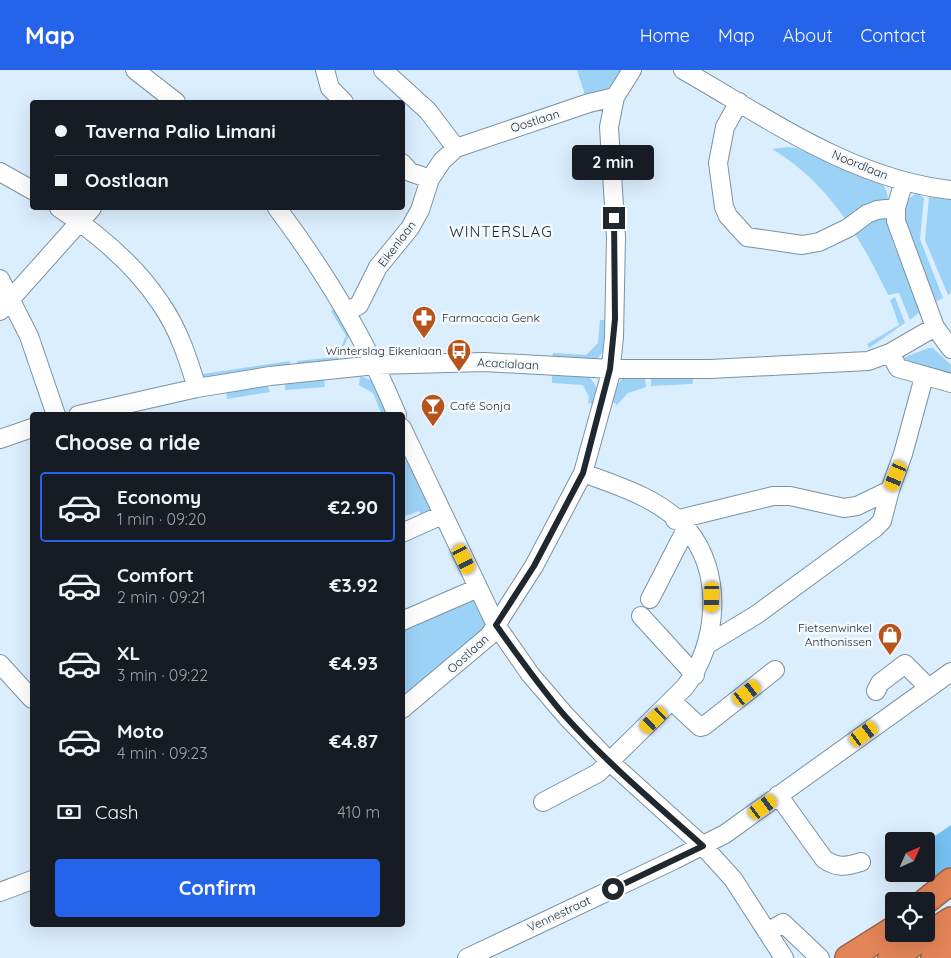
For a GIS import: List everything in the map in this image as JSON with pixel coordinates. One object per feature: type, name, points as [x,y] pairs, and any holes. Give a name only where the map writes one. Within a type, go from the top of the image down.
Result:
[{"type":"highway","points":[[935,894],[951,881]]},
{"type":"highway","points":[[891,958],[951,920]]},
{"type":"highway","points":[[832,958],[885,933]]},
{"type":"highway","points":[[934,958],[951,947]]},
{"type":"street","points":[[135,70],[173,100]]},
{"type":"street","points":[[325,70],[330,88],[342,100]]},
{"type":"street","points":[[383,70],[428,111],[456,148]]},
{"type":"street","name":"Oostlaan","points":[[405,707],[488,636],[534,566],[583,473],[610,369],[615,319],[616,237],[609,127],[615,98],[632,70]]},
{"type":"street","name":"Noordlaan","points":[[683,70],[822,150],[856,166],[904,181],[896,208],[896,222],[935,328],[951,349]]},
{"type":"street","name":"Oostlaan","points":[[456,148],[589,104],[615,98]]},
{"type":"street","points":[[739,102],[725,128],[718,163],[724,207],[728,216],[747,237],[802,245],[819,242],[848,228],[867,214],[877,210],[896,208]]},
{"type":"street","name":"Eikenlaan","points":[[348,311],[360,304],[378,268],[410,228],[420,210],[430,180],[442,161],[456,148]]},
{"type":"street","points":[[405,166],[410,172],[430,180]]},
{"type":"street","points":[[0,172],[30,189]]},
{"type":"street","points":[[904,181],[951,190]]},
{"type":"street","points":[[62,210],[80,221],[123,260],[162,304],[186,353],[197,388]]},
{"type":"street","points":[[6,304],[90,210]]},
{"type":"street","points":[[279,210],[315,258],[348,311],[376,365],[396,412]]},
{"type":"street","points":[[0,279],[6,304],[40,361],[55,412]]},
{"type":"street","name":"Acacialaan","points":[[91,412],[197,388],[270,376],[376,365],[484,362],[610,369],[710,370],[868,361],[890,353],[935,328]]},
{"type":"street","points":[[890,353],[898,368],[924,377],[951,383]]},
{"type":"street","points":[[708,644],[756,615],[882,521],[924,377]]},
{"type":"street","points":[[0,439],[30,429]]},
{"type":"street","points":[[406,448],[442,515],[496,625],[530,674],[560,709],[610,761],[703,846],[733,879],[784,958]]},
{"type":"street","points":[[543,802],[598,773],[672,701],[695,674],[708,644],[712,614],[709,579],[703,557],[681,524],[633,492],[583,473]]},
{"type":"street","points":[[681,524],[773,496],[790,496],[844,508],[857,506],[890,490]]},
{"type":"street","points":[[405,532],[442,515]]},
{"type":"street","points":[[650,599],[681,524]]},
{"type":"street","points":[[405,620],[478,588]]},
{"type":"street","points":[[641,616],[695,674]]},
{"type":"street","points":[[0,664],[30,697]]},
{"type":"street","points":[[877,693],[880,683],[905,664],[928,688]]},
{"type":"street","points":[[672,701],[691,721],[700,727],[704,726],[776,670]]},
{"type":"street","name":"Vennestraat","points":[[467,958],[703,846],[732,829],[951,672]]},
{"type":"street","points":[[778,795],[824,859],[835,866],[845,867],[861,862]]},
{"type":"street","points":[[0,892],[30,881]]},
{"type":"street","points":[[767,932],[783,923],[832,958]]},
{"type":"shaded area","points":[[577,70],[621,70],[609,93],[586,98]]},
{"type":"shaded area","points":[[796,148],[883,185],[888,199],[888,223],[894,246],[921,311],[910,320],[899,293],[888,295],[854,232],[841,213],[810,178],[772,149]]},
{"type":"shaded area","points":[[917,193],[924,198],[920,239],[943,298],[937,301],[928,291],[902,217],[907,200]]},
{"type":"shaded area","points":[[929,197],[951,200],[951,293],[948,295],[925,240]]},
{"type":"shaded area","points":[[895,297],[905,323],[869,348],[867,344],[899,325],[890,300]]},
{"type":"shaded area","points":[[338,306],[353,333],[349,335],[336,364],[298,368],[297,361],[337,357],[346,336],[331,311]]},
{"type":"shaded area","points":[[600,320],[609,320],[604,348],[595,360],[579,362],[552,360],[553,353],[586,355],[598,343]]},
{"type":"shaded area","points":[[928,348],[933,348],[951,365],[951,382],[902,362],[903,358]]},
{"type":"shaded area","points":[[290,361],[290,369],[202,381],[196,375]]},
{"type":"shaded area","points":[[552,375],[589,377],[597,390],[596,405],[588,403],[589,397],[583,385],[552,383]]},
{"type":"shaded area","points":[[360,376],[373,381],[390,412],[381,412],[373,393],[359,385]]},
{"type":"shaded area","points":[[623,378],[645,378],[646,387],[628,393],[617,405],[610,399],[614,388]]},
{"type":"shaded area","points":[[651,378],[693,378],[693,384],[651,386]]},
{"type":"shaded area","points":[[324,379],[325,387],[285,390],[285,384]]},
{"type":"shaded area","points":[[268,386],[270,392],[227,399],[226,392]]},
{"type":"shaded area","points":[[407,452],[434,514],[423,520],[419,511],[405,516],[405,453]]},
{"type":"shaded area","points":[[474,596],[487,622],[483,632],[405,699],[405,625]]},
{"type":"shaded area","points":[[951,825],[951,874],[932,887],[927,882],[935,882],[935,836]]},
{"type":"place","name":"Farmacacia Genk","points":[[424,339]]},
{"type":"place","name":"Winterslag Eikenlaan","points":[[459,372]]},
{"type":"place","name":"Café Sonja","points":[[433,427]]},
{"type":"place","name":"Fietsenwinkel Anthonissen","points":[[890,656]]},
{"type":"district","name":"WINTERSLAG","points":[[501,232]]},
{"type":"route","points":[[613,889],[703,846],[610,761],[566,716],[530,674],[496,625],[534,566],[583,473],[610,376],[615,319],[616,237],[614,218]]}]
